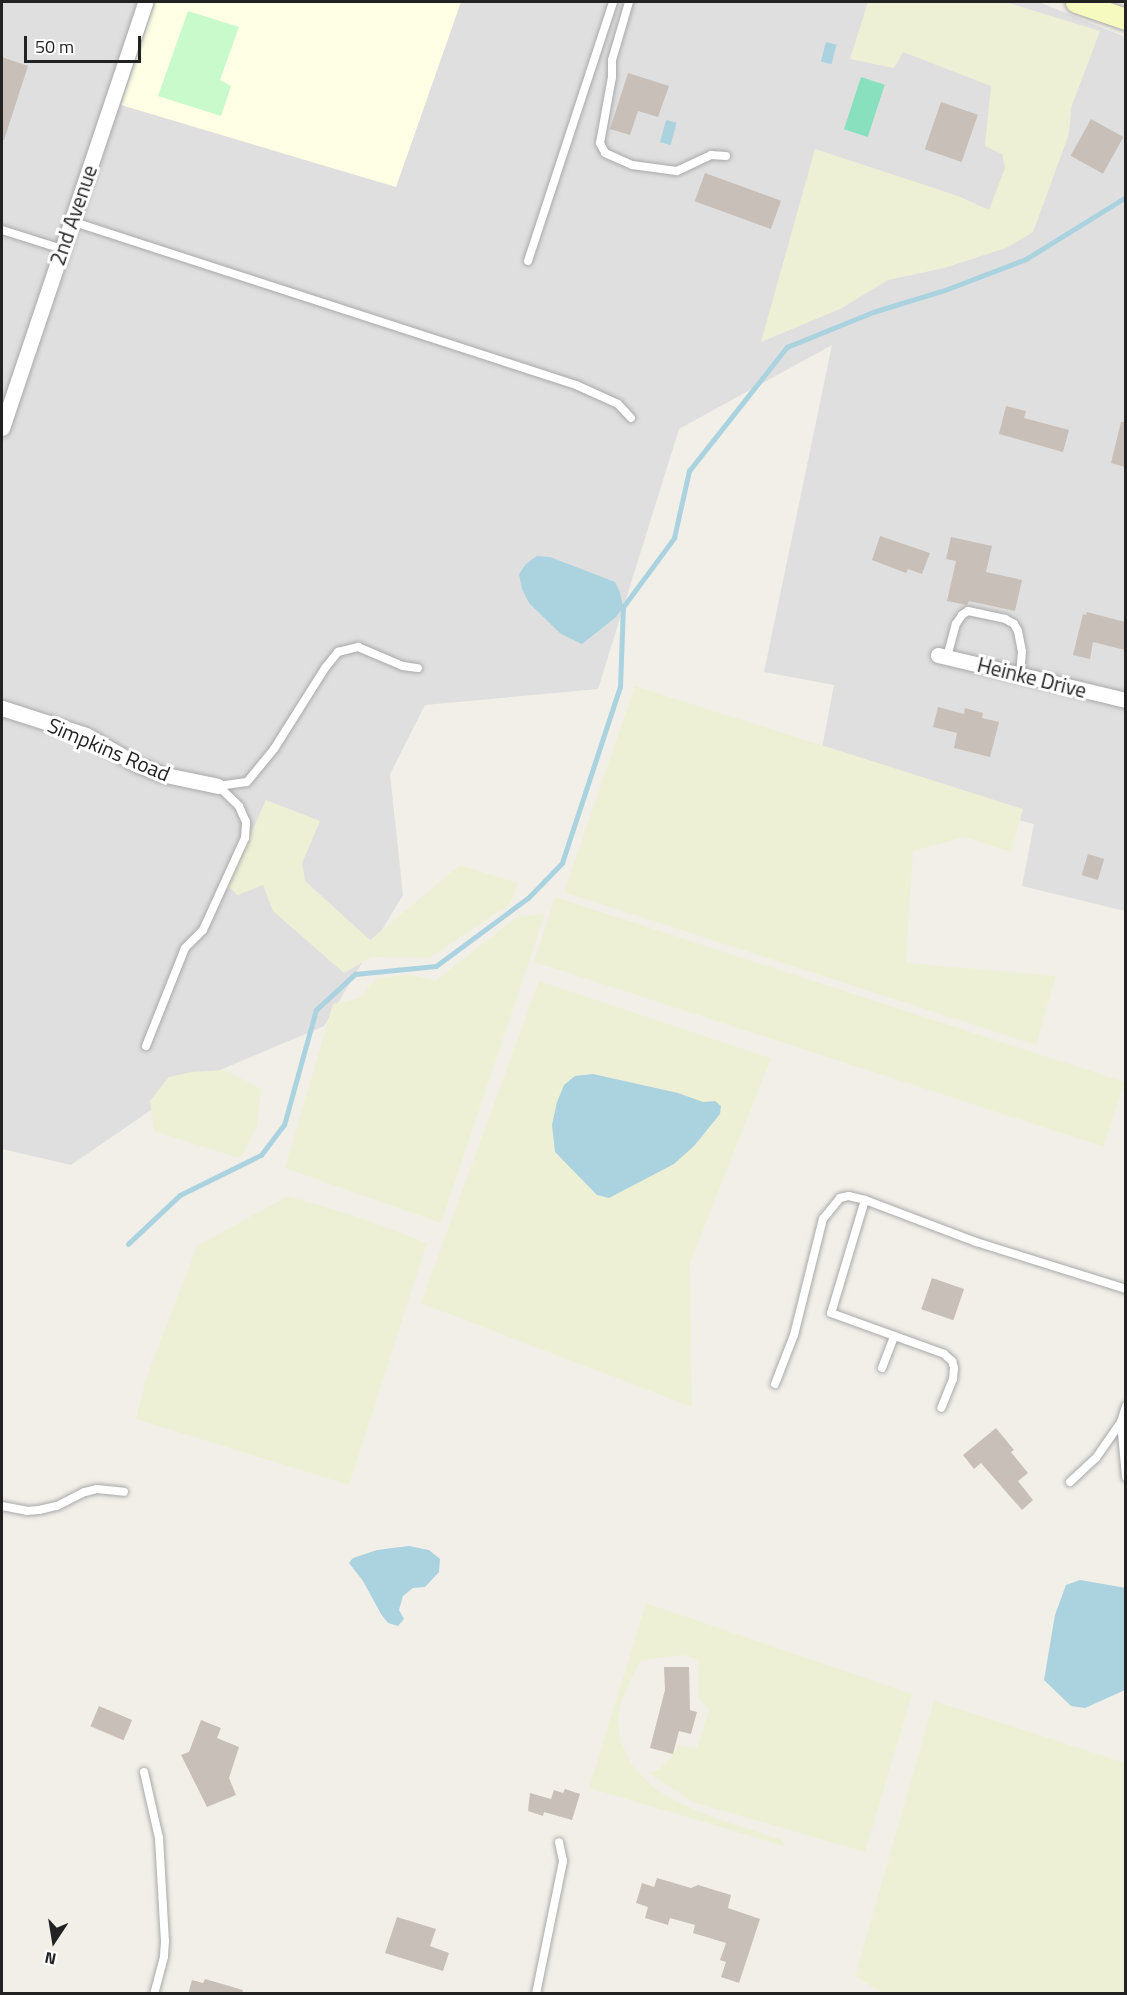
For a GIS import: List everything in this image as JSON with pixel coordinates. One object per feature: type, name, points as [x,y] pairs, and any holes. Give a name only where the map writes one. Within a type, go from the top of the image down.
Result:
[{"type":"street","name":"2nd Avenue","points":[[2,428],[145,2]]},
{"type":"street","points":[[1076,2],[1125,19]]},
{"type":"street","name":"Heinke Drive","points":[[943,656],[1125,700]]},
{"type":"street","name":"Simpkins Road","points":[[2,708],[86,735],[161,774],[218,786]]},
{"type":"lane","points":[[528,261],[613,2]]},
{"type":"lane","points":[[629,2],[612,60],[612,77],[600,143],[605,153],[632,165],[677,171],[711,155],[726,156]]},
{"type":"lane","points":[[71,221],[576,385],[618,404],[632,418]]},
{"type":"lane","points":[[2,230],[62,249]]},
{"type":"lane","points":[[943,656],[956,624],[968,611],[1005,619],[1014,624],[1018,631],[1022,652],[1020,674]]},
{"type":"lane","points":[[218,786],[247,782],[274,749],[325,668],[339,652],[358,647],[403,666],[418,668]]},
{"type":"lane","points":[[146,1046],[185,948],[203,930],[245,838],[246,822],[239,806],[218,786]]},
{"type":"lane","points":[[776,1384],[794,1335],[826,1212],[840,1198],[849,1196],[865,1200],[976,1242],[1125,1289]]},
{"type":"lane","points":[[865,1200],[831,1313],[933,1349],[952,1361],[953,1379],[941,1408]]},
{"type":"lane","points":[[882,1368],[894,1336]]},
{"type":"lane","points":[[1125,1406],[1121,1422],[1125,1477]]},
{"type":"lane","points":[[1070,1482],[1096,1458],[1121,1422]]},
{"type":"lane","points":[[2,1506],[27,1511],[39,1510],[97,1489],[124,1492]]},
{"type":"lane","points":[[144,1772],[159,1838],[165,1941],[164,1957],[154,1994]]},
{"type":"lane","points":[[536,1994],[563,1861],[559,1842]]},
{"type":"shaded area","points":[[2,2],[1039,2],[1125,37],[1125,911],[1022,886],[1034,824],[818,769],[834,685],[764,672],[832,345],[679,429],[598,689],[425,705],[390,774],[403,895],[324,1026],[192,1082],[71,1165],[2,1149]]},
{"type":"shaded area","points":[[155,2],[461,2],[396,187],[121,105]]},
{"type":"shaded area","points":[[868,2],[1005,2],[1100,31],[1071,108],[1069,134],[1033,232],[1006,248],[944,268],[888,280],[840,309],[761,342],[815,149],[958,196],[989,210],[1005,168],[1002,154],[985,146],[991,86],[903,52],[894,68],[850,59]]},
{"type":"shaded area","points":[[635,686],[1023,809],[1011,852],[965,837],[913,851],[906,963],[1056,976],[1036,1045],[564,892]]},
{"type":"shaded area","points":[[266,800],[320,821],[302,863],[305,881],[370,940],[460,865],[518,883],[510,904],[429,958],[372,957],[344,973],[273,911],[263,885],[238,895],[227,886]]},
{"type":"shaded area","points":[[555,897],[1125,1082],[1104,1147],[534,962]]},
{"type":"shaded area","points":[[545,914],[441,1223],[285,1168],[333,1004],[360,998],[376,979],[409,974],[435,981],[517,917]]},
{"type":"shaded area","points":[[539,981],[771,1058],[690,1263],[692,1407],[421,1303]]},
{"type":"shaded area","points":[[225,1070],[261,1089],[257,1126],[242,1155],[238,1158],[154,1131],[150,1101],[169,1077],[192,1072]]},
{"type":"shaded area","points":[[288,1196],[355,1216],[427,1243],[349,1485],[136,1419],[146,1379],[197,1246]]},
{"type":"shaded area","points":[[646,1603],[912,1694],[865,1852],[693,1802],[649,1773],[658,1770],[672,1756],[678,1745],[697,1749],[709,1710],[698,1697],[699,1660],[683,1655],[641,1660],[627,1687],[620,1706],[618,1722],[621,1742],[632,1765],[654,1788],[677,1802],[715,1818],[782,1840],[784,1846],[589,1788]]},
{"type":"shaded area","points":[[934,1701],[1125,1763],[1125,1993],[883,1993],[855,1976]]},
{"type":"green space","points":[[188,11],[239,27],[220,80],[231,86],[221,116],[158,96]]},
{"type":"green space","points":[[861,77],[885,85],[868,137],[844,129]]},
{"type":"water","points":[[826,42],[837,45],[831,64],[821,61]]},
{"type":"water","points":[[666,120],[677,123],[671,145],[660,142]]},
{"type":"water","points":[[537,556],[550,557],[615,582],[623,607],[616,617],[582,644],[561,634],[529,603],[522,589],[519,574],[526,564]]},
{"type":"water","points":[[593,1074],[678,1093],[703,1102],[715,1101],[721,1106],[720,1114],[694,1146],[674,1164],[609,1198],[597,1195],[555,1152],[552,1125],[557,1102],[564,1085],[575,1076]]},
{"type":"water","points":[[409,1546],[429,1550],[440,1559],[439,1572],[425,1587],[413,1588],[403,1596],[399,1610],[404,1619],[398,1626],[388,1623],[381,1614],[363,1581],[349,1563],[353,1558],[377,1550]]},
{"type":"water","points":[[1080,1580],[1126,1588],[1125,1690],[1085,1708],[1071,1706],[1044,1680],[1055,1615],[1066,1585]]},
{"type":"building","points":[[2,57],[28,66],[4,140],[2,140]]},
{"type":"building","points":[[628,73],[669,86],[658,117],[638,111],[630,135],[610,129]]},
{"type":"building","points":[[941,102],[978,115],[962,162],[925,149]]},
{"type":"building","points":[[1091,119],[1123,137],[1103,174],[1071,156]]},
{"type":"building","points":[[705,173],[781,201],[771,229],[695,201]]},
{"type":"building","points":[[1006,406],[1026,411],[1024,418],[1069,430],[1063,452],[999,434]]},
{"type":"building","points":[[1121,422],[1125,422],[1125,467],[1111,463]]},
{"type":"building","points":[[880,536],[930,553],[922,574],[908,569],[906,573],[872,560]]},
{"type":"building","points":[[951,537],[992,546],[986,572],[1022,580],[1015,611],[969,601],[967,605],[947,601],[956,561],[946,559]]},
{"type":"building","points":[[1087,612],[1125,622],[1125,650],[1093,642],[1090,659],[1073,655],[1083,614],[1086,615]]},
{"type":"building","points":[[938,707],[964,714],[965,708],[983,713],[982,718],[999,722],[990,757],[954,748],[957,733],[933,727]]},
{"type":"building","points":[[1088,854],[1104,859],[1098,880],[1082,875]]},
{"type":"building","points":[[932,1278],[964,1289],[953,1320],[921,1309]]},
{"type":"building","points":[[996,1428],[1014,1450],[1011,1452],[1028,1473],[1018,1481],[1033,1500],[1022,1510],[981,1463],[974,1469],[963,1455]]},
{"type":"building","points":[[664,1667],[689,1667],[690,1710],[697,1712],[691,1734],[679,1731],[673,1754],[650,1748],[665,1690]]},
{"type":"building","points":[[99,1706],[132,1720],[124,1740],[90,1726]]},
{"type":"building","points":[[201,1720],[221,1728],[217,1738],[239,1747],[229,1778],[236,1795],[207,1807],[181,1755],[189,1752]]},
{"type":"building","points":[[565,1789],[580,1794],[572,1820],[544,1812],[543,1816],[528,1811],[530,1793],[551,1799],[554,1790],[563,1793]]},
{"type":"building","points":[[657,1878],[691,1888],[698,1885],[731,1895],[728,1908],[760,1919],[739,1983],[721,1977],[726,1962],[720,1960],[726,1943],[693,1933],[695,1925],[670,1918],[668,1925],[645,1918],[648,1907],[636,1903],[642,1883],[654,1887]]},
{"type":"building","points":[[397,1917],[436,1929],[430,1946],[449,1953],[443,1971],[385,1953]]},
{"type":"building","points":[[205,1979],[243,1990],[242,1994],[188,1994],[192,1980],[203,1983]]},
{"type":"waterway","points":[[128,1244],[180,1195],[261,1155],[284,1125],[316,1010],[355,974],[436,966],[528,898],[562,863],[620,687],[623,607],[674,538],[689,471],[787,347],[873,312],[945,290],[1026,259],[1126,197]]}]
